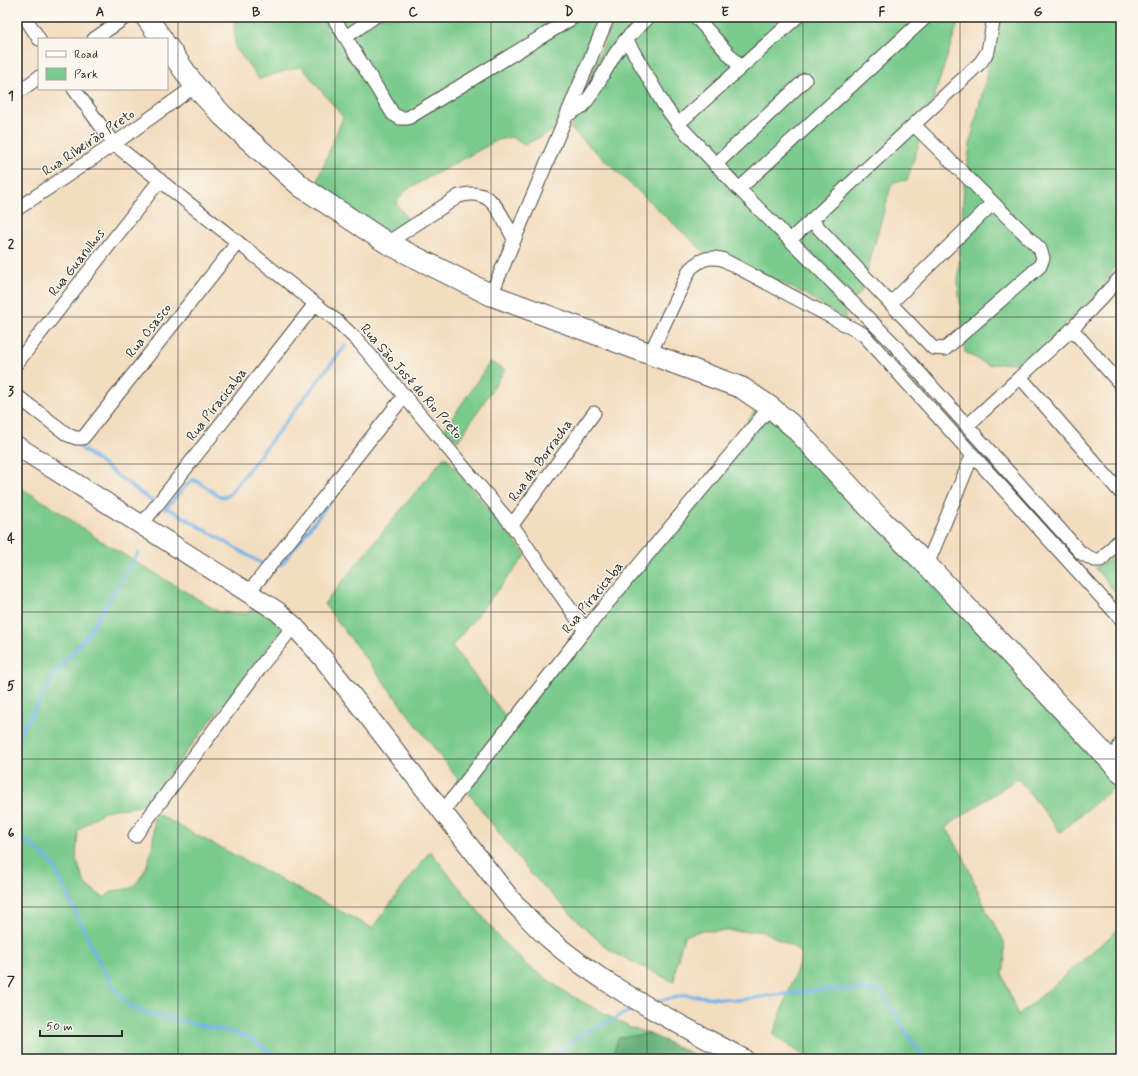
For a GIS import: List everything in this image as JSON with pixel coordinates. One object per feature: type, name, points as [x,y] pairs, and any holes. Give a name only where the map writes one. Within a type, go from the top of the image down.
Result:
[{"type":"main road","points":[[146,17],[161,38]]},
{"type":"main road","points":[[168,47],[195,86],[223,116],[302,187],[387,242],[491,295],[742,388],[770,407],[795,428],[881,520],[927,565],[1116,768]]},
{"type":"main road","points":[[17,446],[249,592],[294,626],[322,657],[512,900],[545,935],[583,966],[632,996],[744,1059]]},
{"type":"street","points":[[25,17],[38,38]]},
{"type":"street","points":[[95,38],[126,17]]},
{"type":"street","points":[[334,17],[393,114],[400,118],[408,118],[574,17]]},
{"type":"street","points":[[346,37],[374,17]]},
{"type":"street","points":[[491,295],[608,17]]},
{"type":"street","points":[[567,115],[583,106],[626,39],[649,17]]},
{"type":"street","points":[[696,17],[740,67]]},
{"type":"street","points":[[739,189],[926,17]]},
{"type":"street","points":[[790,240],[982,62],[988,51],[994,17]]},
{"type":"street","points":[[678,124],[793,18]]},
{"type":"street","points":[[626,39],[664,105],[678,124],[715,165],[892,342],[1081,553],[1094,560],[1101,560],[1121,538]]},
{"type":"street","points":[[17,93],[38,78]]},
{"type":"street","points":[[715,165],[805,80]]},
{"type":"street","name":"Rua Ribeirão Preto","points":[[17,209],[114,144],[195,86]]},
{"type":"street","name":"Rua São José do Rio Preto","points":[[75,90],[114,144],[315,304],[360,343],[405,395],[512,526],[585,630]]},
{"type":"street","points":[[811,220],[933,348],[945,349],[1040,266],[1043,258],[1040,249],[914,125]]},
{"type":"street","name":"Rua Guarulhos","points":[[17,363],[160,180]]},
{"type":"street","points":[[387,242],[459,196],[470,193],[480,194],[494,203],[514,239]]},
{"type":"street","points":[[891,303],[993,203]]},
{"type":"street","name":"Rua Osasco","points":[[17,396],[68,435],[76,438],[82,438],[238,242]]},
{"type":"street","points":[[650,354],[690,269],[699,260],[711,257],[722,259],[863,334],[892,342]]},
{"type":"street","points":[[967,426],[1021,378],[1072,329],[1121,277]]},
{"type":"street","name":"Rua Piracicaba","points":[[142,524],[315,304]]},
{"type":"street","points":[[1072,329],[1121,385]]},
{"type":"street","points":[[863,334],[1121,619]]},
{"type":"street","points":[[1021,378],[1121,493]]},
{"type":"street","points":[[249,592],[405,395]]},
{"type":"street","name":"Rua Piracicaba","points":[[443,811],[585,630],[770,407]]},
{"type":"street","name":"Rua da Borracha","points":[[512,526],[594,413]]},
{"type":"street","points":[[927,565],[972,456]]},
{"type":"street","points":[[134,836],[265,661],[294,626]]},
{"type":"street","points":[[1116,768],[1121,743]]},
{"type":"green space","points":[[234,17],[600,17],[554,130],[524,145],[511,137],[498,140],[406,190],[396,203],[411,224],[384,236],[314,189],[343,117],[301,66],[259,79],[235,47]]},
{"type":"green space","points":[[615,17],[960,17],[907,180],[894,182],[891,186],[861,292],[856,298],[847,299],[845,319],[805,294],[725,256],[705,253],[570,128]]},
{"type":"green space","points":[[1002,17],[1121,17],[1121,253],[1108,280],[1100,291],[1028,361],[988,365],[965,352],[958,284],[964,184],[971,139]]},
{"type":"green space","points":[[490,362],[505,370],[458,441],[444,430]]},
{"type":"green space","points":[[757,408],[802,433],[1121,782],[1060,832],[1018,778],[946,827],[963,856],[987,912],[1004,941],[1005,958],[1003,975],[1018,1016],[1121,927],[1121,1051],[1091,1059],[809,1059],[773,1035],[802,955],[794,947],[762,931],[699,931],[684,936],[676,966],[674,982],[612,952],[588,931],[529,872],[324,604],[445,456],[526,555],[452,646],[509,721],[676,516]]},
{"type":"green space","points":[[17,485],[98,539],[219,612],[246,614],[262,603],[283,629],[145,804],[104,812],[78,831],[76,859],[85,884],[104,898],[114,891],[132,887],[138,881],[147,865],[152,846],[154,828],[153,820],[157,814],[372,928],[430,851],[503,942],[527,965],[568,994],[631,1028],[650,1034],[618,1038],[612,1059],[17,1059]]},
{"type":"green space","points":[[1121,548],[1121,599],[1095,568],[1114,557]]},
{"type":"green space","points":[[650,1034],[704,1059],[612,1059],[618,1038]]},
{"type":"waterway","points":[[165,509],[193,480],[199,482],[220,497],[228,496],[345,346]]},
{"type":"waterway","points":[[73,442],[154,503]]},
{"type":"waterway","points":[[274,567],[282,564],[348,478]]},
{"type":"waterway","points":[[160,506],[173,511],[266,566]]},
{"type":"waterway","points":[[17,737],[45,693],[55,673],[88,634],[138,553]]},
{"type":"waterway","points":[[17,834],[40,852],[54,866],[94,952],[114,987],[129,1005],[145,1013],[239,1034],[253,1040],[279,1059]]},
{"type":"waterway","points":[[653,1002],[686,995],[736,1000],[827,989],[881,991],[915,1046],[926,1059]]},
{"type":"waterway","points":[[549,1059],[579,1036],[636,1008]]}]
